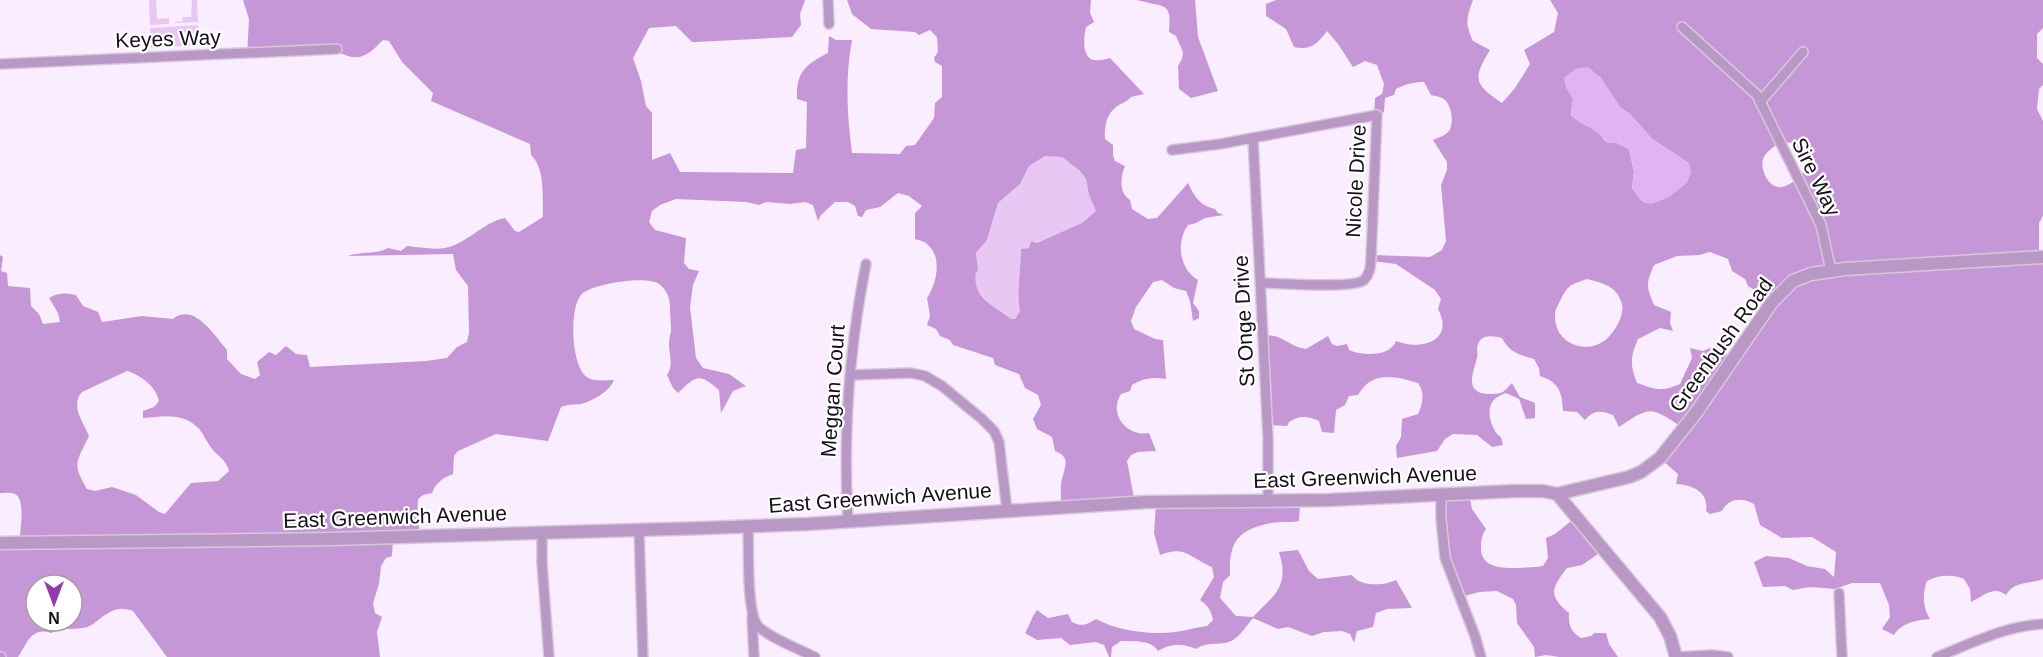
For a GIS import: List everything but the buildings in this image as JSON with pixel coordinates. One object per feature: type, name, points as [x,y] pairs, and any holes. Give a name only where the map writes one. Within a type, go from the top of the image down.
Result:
[{"type":"street","points":[[828,0],[829,24]]},
{"type":"street","name":"Sire Way","points":[[1682,27],[1757,95],[1821,225],[1831,271]]},
{"type":"street","name":"Keyes Way","points":[[0,64],[337,49]]},
{"type":"street","points":[[1760,102],[1803,52]]},
{"type":"street","name":"Nicole Drive","points":[[1172,150],[1253,138],[1377,115],[1371,258],[1368,275],[1358,284],[1262,282]]},
{"type":"street","name":"St Onge Drive","points":[[1253,138],[1262,282],[1268,502]]},
{"type":"street","name":"Greenbush Road","points":[[1557,494],[1629,477],[1651,466],[1675,441],[1772,302],[1785,287],[1804,276],[1831,271],[2043,257]]},
{"type":"street","name":"Meggan Court","points":[[848,520],[845,432],[857,307],[866,264]]},
{"type":"street","points":[[851,375],[911,373],[925,376],[942,386],[982,419],[994,431],[999,442],[1007,510]]},
{"type":"street","name":"East Greenwich Avenue","points":[[0,543],[298,540],[748,526],[1147,502],[1268,502],[1524,491],[1557,494]]},
{"type":"street","points":[[1440,494],[1440,519],[1445,558],[1481,657]]},
{"type":"street","points":[[1557,494],[1660,617],[1670,636],[1676,657],[1712,655],[1728,657]]},
{"type":"street","points":[[748,526],[754,657]]},
{"type":"street","points":[[639,529],[643,657]]},
{"type":"street","points":[[542,532],[549,657]]},
{"type":"street","points":[[1839,593],[1842,657]]},
{"type":"street","points":[[752,615],[758,626],[766,632],[815,657]]},
{"type":"street","points":[[1937,657],[2006,630],[2043,624]]},
{"type":"shaded area","points":[[149,0],[156,0],[157,19],[169,18],[169,24],[150,25]]},
{"type":"shaded area","points":[[192,0],[197,0],[198,22],[175,23],[183,21],[182,17],[191,17]]},
{"type":"shaded area","points":[[243,0],[805,0],[800,14],[801,25],[792,37],[692,42],[676,26],[649,28],[633,58],[646,106],[652,113],[652,160],[670,153],[680,172],[793,173],[796,150],[806,148],[807,102],[797,99],[798,82],[804,70],[813,61],[828,53],[829,36],[836,40],[852,40],[848,68],[848,96],[852,153],[900,154],[906,146],[915,145],[934,118],[935,103],[942,97],[942,66],[935,62],[934,58],[938,52],[937,37],[930,30],[919,35],[915,32],[871,29],[852,14],[847,0],[1091,0],[1090,13],[1094,22],[1086,27],[1084,46],[1087,55],[1096,60],[1110,58],[1144,94],[1131,97],[1115,108],[1106,122],[1105,131],[1105,139],[1113,145],[1115,161],[1125,166],[1122,175],[1122,189],[1130,200],[1132,209],[1148,219],[1157,218],[1188,183],[1201,203],[1224,215],[1205,218],[1188,225],[1182,239],[1183,262],[1198,280],[1193,303],[1199,311],[1199,318],[1193,321],[1186,291],[1174,288],[1162,280],[1153,282],[1136,307],[1131,321],[1134,329],[1155,339],[1163,340],[1166,379],[1149,379],[1136,383],[1132,385],[1130,391],[1121,394],[1118,402],[1118,416],[1122,422],[1134,431],[1149,433],[1156,451],[1138,452],[1131,455],[1127,461],[1135,503],[1061,504],[1061,485],[1066,462],[1060,453],[1055,451],[1052,437],[1037,429],[1033,419],[1041,405],[1038,395],[1025,388],[1019,374],[995,365],[993,358],[953,345],[950,340],[940,336],[936,329],[927,325],[930,316],[927,298],[933,286],[937,264],[933,250],[924,242],[915,239],[915,213],[922,206],[909,196],[898,193],[880,207],[866,210],[862,217],[858,216],[855,206],[848,202],[835,202],[818,221],[813,205],[805,202],[790,204],[766,202],[759,205],[746,202],[676,199],[652,211],[649,222],[655,230],[686,238],[684,263],[689,269],[699,271],[693,285],[690,307],[696,358],[703,368],[729,374],[746,386],[733,391],[721,413],[719,390],[707,381],[698,378],[678,393],[673,388],[667,375],[671,364],[669,301],[666,292],[659,284],[643,280],[619,282],[586,291],[577,302],[573,324],[578,362],[582,371],[590,379],[614,380],[612,384],[605,392],[591,401],[561,407],[548,441],[496,434],[458,451],[454,456],[453,474],[440,481],[432,493],[418,499],[420,536],[393,537],[392,556],[386,558],[381,566],[379,584],[373,603],[375,613],[382,617],[377,632],[380,657],[167,657],[133,611],[117,609],[111,611],[84,628],[84,573],[24,573],[24,633],[36,633],[30,638],[18,657],[6,657],[0,654],[0,543],[19,543],[22,516],[18,497],[13,493],[0,493],[0,255],[3,257],[1,271],[7,273],[8,286],[30,288],[31,306],[39,314],[43,324],[60,322],[58,313],[49,298],[62,294],[76,295],[83,306],[98,312],[102,322],[142,316],[173,319],[181,315],[196,317],[210,329],[227,350],[227,359],[241,374],[255,379],[260,375],[257,362],[269,352],[276,355],[286,346],[296,354],[307,355],[310,367],[447,358],[457,347],[467,342],[469,332],[468,286],[456,270],[453,254],[348,256],[379,252],[388,248],[401,251],[407,246],[445,248],[461,242],[497,220],[505,218],[515,231],[519,232],[543,217],[541,176],[536,161],[531,155],[530,144],[431,101],[433,93],[402,62],[389,41],[383,40],[370,52],[360,57],[343,54],[247,56],[249,19]],"holes":[[[1045,156],[1062,157],[1080,171],[1086,179],[1089,195],[1096,211],[1082,223],[1037,243],[1031,241],[1029,248],[1021,249],[1020,311],[1015,319],[1011,319],[981,295],[976,281],[978,271],[976,253],[987,240],[998,203],[1020,184],[1029,166]],[[127,371],[147,382],[155,391],[159,401],[154,407],[143,411],[143,418],[173,416],[188,420],[201,432],[229,471],[218,481],[191,483],[165,514],[136,495],[112,487],[95,491],[87,489],[79,474],[79,458],[89,436],[77,408],[79,397],[82,392]]]},
{"type":"shaded area","points":[[1137,0],[1195,0],[1198,37],[1218,91],[1191,98],[1179,89],[1178,66],[1183,52],[1176,36],[1169,32],[1170,22],[1167,10],[1160,5]]},
{"type":"shaded area","points":[[1276,0],[1473,0],[1468,17],[1469,30],[1473,41],[1490,50],[1481,67],[1479,80],[1486,91],[1502,103],[1515,88],[1530,64],[1524,50],[1554,32],[1558,13],[1550,0],[2043,0],[2043,28],[2037,34],[2037,58],[2043,64],[2043,85],[2039,89],[2037,109],[2043,121],[2043,216],[2039,223],[2039,256],[2043,258],[2043,579],[2017,585],[2006,595],[1993,591],[1971,602],[1970,589],[1964,579],[1940,576],[1931,579],[1927,581],[1924,596],[1926,611],[1930,619],[1905,625],[1894,635],[1882,629],[1890,617],[1889,605],[1880,583],[1852,583],[1835,589],[1810,587],[1793,590],[1785,586],[1763,587],[1754,562],[1766,556],[1789,558],[1807,566],[1825,569],[1834,577],[1836,552],[1812,537],[1782,538],[1760,525],[1754,504],[1745,500],[1732,501],[1722,511],[1710,514],[1706,511],[1702,494],[1694,488],[1676,484],[1678,474],[1661,459],[1682,427],[1663,415],[1651,411],[1638,415],[1619,427],[1613,415],[1608,413],[1594,413],[1585,420],[1577,412],[1563,411],[1562,398],[1558,389],[1551,381],[1540,376],[1534,359],[1515,352],[1502,338],[1498,337],[1482,338],[1478,344],[1472,376],[1473,386],[1480,393],[1497,394],[1512,383],[1520,397],[1535,403],[1535,418],[1526,419],[1519,399],[1506,393],[1493,401],[1490,410],[1491,420],[1503,445],[1492,447],[1477,435],[1453,434],[1445,439],[1437,451],[1397,458],[1396,446],[1401,437],[1402,419],[1418,414],[1422,394],[1418,383],[1393,377],[1377,378],[1364,387],[1358,395],[1349,396],[1345,405],[1336,410],[1334,433],[1322,432],[1319,421],[1307,417],[1293,420],[1287,426],[1268,425],[1264,335],[1277,337],[1294,346],[1306,349],[1328,336],[1332,344],[1337,346],[1347,344],[1349,350],[1368,354],[1388,350],[1396,341],[1406,344],[1425,344],[1439,336],[1442,329],[1438,309],[1441,299],[1435,290],[1396,264],[1372,261],[1373,255],[1430,257],[1442,250],[1446,241],[1441,185],[1447,170],[1447,162],[1433,140],[1447,133],[1452,122],[1451,111],[1445,100],[1431,95],[1424,82],[1416,82],[1396,89],[1394,95],[1385,98],[1384,112],[1378,116],[1374,114],[1375,98],[1382,94],[1384,84],[1377,65],[1365,61],[1353,67],[1327,31],[1310,47],[1294,47],[1286,29],[1266,16],[1266,4]],"holes":[[[1600,77],[1620,107],[1631,115],[1652,139],[1689,163],[1645,203],[1632,188],[1634,172],[1629,149],[1617,143],[1606,142],[1598,133],[1571,115],[1573,99],[1571,93]],[[1780,142],[1792,143],[1798,151],[1803,152],[1807,165],[1799,177],[1790,184],[1777,187],[1766,178],[1763,168],[1763,159],[1768,151]],[[1710,252],[1728,259],[1732,271],[1745,279],[1748,286],[1773,301],[1732,358],[1715,346],[1703,351],[1690,348],[1692,358],[1680,384],[1659,389],[1637,383],[1632,361],[1638,339],[1660,328],[1673,331],[1670,323],[1671,312],[1654,305],[1650,293],[1648,281],[1654,265],[1677,256]],[[1587,279],[1599,282],[1613,289],[1620,298],[1622,311],[1616,327],[1604,341],[1595,346],[1585,347],[1567,341],[1560,334],[1556,325],[1555,314],[1558,306],[1568,288]]]},
{"type":"shaded area","points":[[198,25],[199,45],[151,48],[150,28]]},
{"type":"shaded area","points":[[1588,67],[1600,77],[1620,107],[1631,115],[1652,139],[1689,163],[1691,173],[1687,183],[1669,197],[1652,204],[1640,199],[1632,189],[1634,172],[1629,149],[1617,143],[1606,142],[1598,133],[1571,115],[1573,99],[1566,88],[1564,78],[1575,69]]},
{"type":"shaded area","points":[[1045,156],[1062,157],[1080,171],[1086,179],[1089,195],[1096,211],[1083,223],[1037,243],[1031,241],[1029,248],[1021,249],[1020,311],[1015,319],[1011,319],[981,295],[976,281],[978,271],[976,253],[987,240],[998,203],[1020,184],[1029,166]]},
{"type":"shaded area","points":[[1469,494],[1472,509],[1486,529],[1481,542],[1482,556],[1493,566],[1520,568],[1543,566],[1548,558],[1546,538],[1555,534],[1575,518],[1604,550],[1582,565],[1567,568],[1555,587],[1555,596],[1569,613],[1570,625],[1575,633],[1581,638],[1594,633],[1606,633],[1609,644],[1618,657],[1546,655],[1535,657],[1534,647],[1517,623],[1516,605],[1513,599],[1497,591],[1479,592],[1461,597],[1446,560],[1441,498]]},
{"type":"shaded area","points":[[1156,503],[1300,503],[1299,521],[1259,526],[1250,529],[1237,539],[1231,554],[1230,575],[1223,582],[1220,598],[1236,616],[1253,617],[1273,596],[1283,574],[1279,552],[1298,550],[1309,571],[1318,579],[1352,575],[1361,582],[1373,584],[1396,580],[1412,608],[1387,609],[1376,613],[1373,627],[1357,631],[1354,643],[1350,634],[1342,631],[1324,632],[1312,636],[1288,627],[1278,629],[1253,618],[1239,635],[1228,642],[1201,646],[1196,649],[1172,645],[1158,651],[1146,643],[1121,641],[1112,647],[1111,657],[1104,645],[1096,642],[1070,645],[1061,638],[1037,640],[1025,633],[1037,610],[1048,618],[1068,614],[1072,622],[1081,625],[1096,619],[1114,627],[1155,633],[1207,626],[1213,620],[1209,608],[1200,600],[1214,577],[1212,567],[1181,552],[1168,552],[1160,555],[1154,533]]}]
